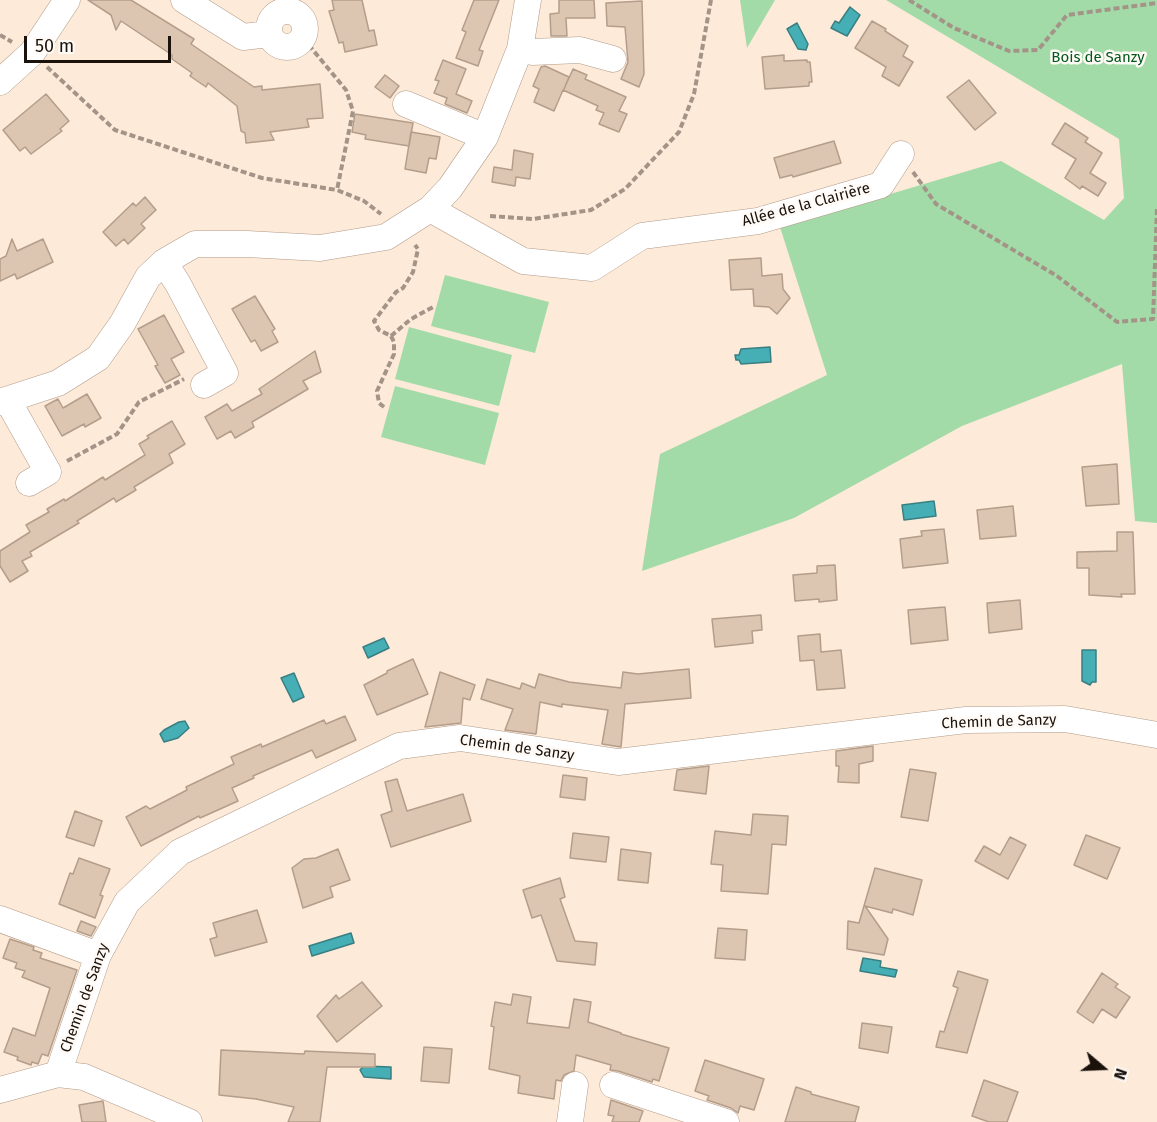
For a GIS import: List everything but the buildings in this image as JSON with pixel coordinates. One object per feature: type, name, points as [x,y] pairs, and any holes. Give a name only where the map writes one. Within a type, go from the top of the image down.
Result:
[{"type":"street","points":[[0,82],[32,53],[67,0]]},
{"type":"street","points":[[184,0],[243,37],[269,34],[278,45],[292,47],[303,38]]},
{"type":"street","points":[[39,477],[4,401],[58,383],[98,358],[122,324],[148,277],[164,262],[195,244],[320,248],[386,237],[430,209],[450,188],[485,137],[520,49],[528,0]]},
{"type":"street","points":[[520,49],[532,52],[580,50],[613,59]]},
{"type":"street","points":[[406,104],[485,137]]},
{"type":"street","name":"Allée de la Clairière","points":[[430,209],[523,261],[592,268],[642,237],[758,221],[880,185],[901,154]]},
{"type":"street","points":[[164,262],[225,373],[204,385]]},
{"type":"street","name":"Chemin de Sanzy","points":[[0,1090],[58,1074],[98,955],[127,902],[180,852],[399,746],[460,738],[618,762],[966,720],[1065,719],[1157,735]]},
{"type":"street","points":[[0,919],[98,955]]},
{"type":"street","points":[[58,1074],[84,1077],[189,1122]]},
{"type":"street","points":[[570,1122],[575,1085]]},
{"type":"street","points":[[613,1085],[665,1113],[726,1122]]},
{"type":"path","points":[[486,215],[533,219],[591,210],[625,189],[679,132],[694,94],[711,0]]},
{"type":"path","points":[[909,0],[954,28],[1009,51],[1038,50],[1067,15],[1157,3]]},
{"type":"path","points":[[303,38],[346,90],[352,111],[337,190]]},
{"type":"path","points":[[32,53],[116,130],[262,178],[337,190],[364,201],[412,239],[417,249],[413,272],[403,288],[396,292],[374,321],[379,330],[391,336],[397,354],[377,391],[379,403],[384,406]]},
{"type":"path","points":[[901,154],[936,204],[1058,276],[1118,322],[1153,319],[1157,207]]},
{"type":"path","points":[[391,336],[411,319],[433,307]]},
{"type":"path","points":[[39,477],[117,434],[139,402],[186,378],[204,385]]},
{"type":"green space","points":[[740,0],[775,0],[747,48]]},
{"type":"green space","name":"Bois de Sanzy","points":[[886,0],[1157,0],[1157,523],[1135,521],[1122,364],[962,426],[794,518],[642,571],[660,454],[827,375],[780,227],[1001,161],[1104,220],[1124,198],[1119,139]]},
{"type":"green space","points":[[445,275],[549,302],[535,353],[431,326]]},
{"type":"green space","points":[[409,327],[512,355],[499,406],[395,379]]},
{"type":"green space","points":[[395,386],[499,413],[485,465],[381,437]]},
{"type":"water","points":[[850,7],[860,15],[847,36],[831,28],[835,21],[839,23]]},
{"type":"water","points":[[797,23],[808,44],[806,50],[798,49],[787,29]]},
{"type":"water","points":[[770,347],[771,362],[741,364],[739,360],[736,360],[735,355],[739,355],[741,349]]},
{"type":"water","points":[[934,501],[936,516],[904,520],[902,505]]},
{"type":"water","points":[[384,638],[389,648],[368,658],[363,647]]},
{"type":"water","points":[[1082,650],[1096,650],[1096,682],[1090,685],[1082,681]]},
{"type":"water","points":[[294,673],[304,697],[293,702],[281,678]]},
{"type":"water","points":[[185,721],[189,728],[178,738],[164,742],[160,734],[164,730]]},
{"type":"water","points":[[351,933],[354,943],[312,956],[309,946]]},
{"type":"water","points":[[863,958],[881,961],[880,967],[897,970],[895,977],[860,971]]},
{"type":"water","points":[[364,1066],[391,1067],[391,1079],[364,1077],[360,1070]]}]
